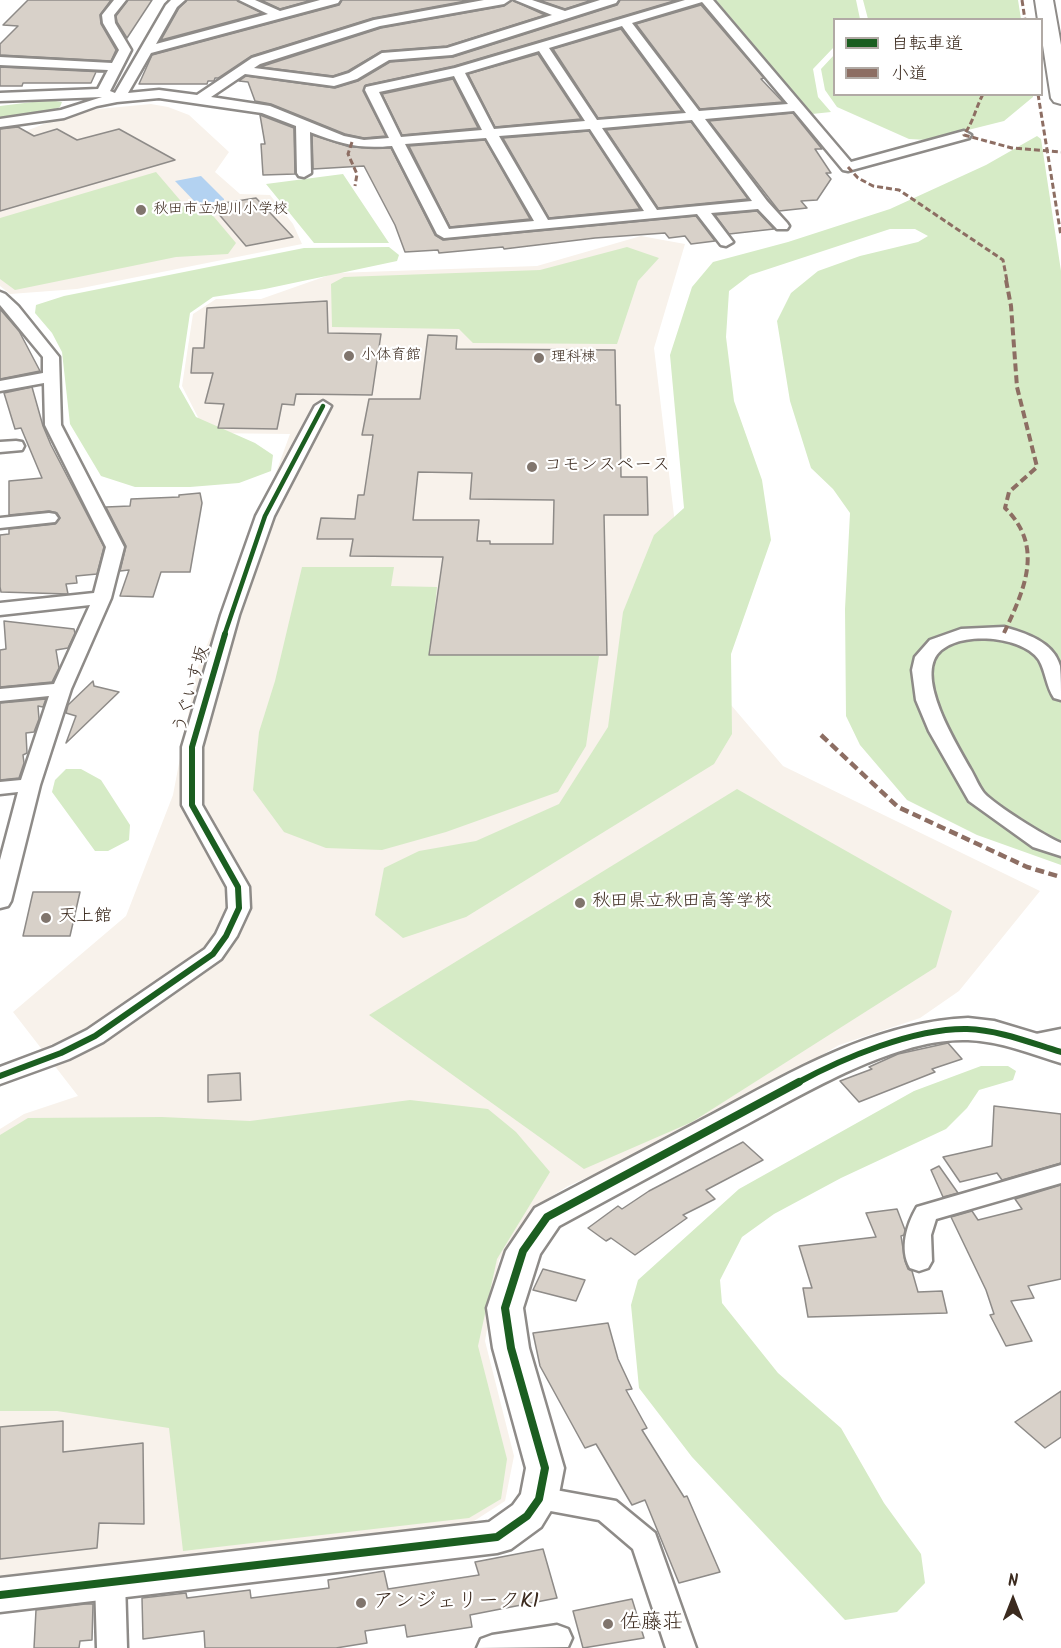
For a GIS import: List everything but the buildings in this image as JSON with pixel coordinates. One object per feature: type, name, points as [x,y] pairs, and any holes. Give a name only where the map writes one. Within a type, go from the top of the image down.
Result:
[{"type":"main road","points":[[1044,0],[1061,98]]},
{"type":"street","points":[[103,93],[125,50],[109,23],[108,15],[120,0]]},
{"type":"street","points":[[117,98],[124,90],[172,5],[179,0]]},
{"type":"street","points":[[245,0],[278,14]]},
{"type":"street","points":[[147,50],[334,0]]},
{"type":"street","points":[[200,99],[256,61],[378,23],[504,0]]},
{"type":"street","points":[[521,0],[564,15]]},
{"type":"street","points":[[243,70],[334,82],[353,76],[386,56],[448,52],[612,0]]},
{"type":"street","points":[[698,0],[458,71],[370,90],[444,234],[762,204]]},
{"type":"street","points":[[707,0],[848,167],[964,135]]},
{"type":"street","points":[[625,22],[762,204],[782,226]]},
{"type":"street","points":[[542,46],[652,213]]},
{"type":"street","points":[[0,61],[118,67]]},
{"type":"street","points":[[458,71],[543,224]]},
{"type":"street","points":[[0,97],[103,93],[117,98]]},
{"type":"street","points":[[0,123],[64,114],[93,103],[117,98],[159,94],[265,108],[340,139],[358,143],[594,126],[797,107]]},
{"type":"street","points":[[303,124],[304,173]]},
{"type":"street","points":[[700,209],[726,242]]},
{"type":"street","points":[[0,297],[13,309],[51,357],[53,425],[115,547],[102,598],[61,689],[30,785],[0,901]]},
{"type":"street","points":[[0,386],[50,377]]},
{"type":"street","name":"うぐいす坂","points":[[0,1076],[61,1053],[95,1036],[213,954],[226,936],[239,908],[238,887],[192,805],[192,747],[230,615],[265,516],[323,406]]},
{"type":"street","points":[[0,523],[49,518]]},
{"type":"street","points":[[0,609],[102,598]]},
{"type":"street","points":[[1061,694],[1048,658],[1028,641],[1004,633],[961,634],[937,644],[925,657],[922,670],[926,700],[939,731],[976,797],[1040,842],[1061,850]]},
{"type":"street","points":[[0,695],[61,689]]},
{"type":"street","points":[[0,788],[30,785]]},
{"type":"street","points":[[0,1594],[229,1570],[497,1537],[527,1516],[539,1499],[545,1468],[511,1348],[506,1308],[522,1251],[547,1217],[825,1068],[884,1045],[944,1030],[993,1032],[1052,1044]]},
{"type":"street","points":[[919,1261],[918,1235],[926,1213],[1061,1174]]},
{"type":"street","points":[[539,1499],[606,1509],[645,1542],[681,1648]]},
{"type":"street","points":[[110,1581],[112,1648]]},
{"type":"street","points":[[492,1648],[557,1638]]},
{"type":"shaded area","name":"秋田市立旭川小学校","points":[[151,104],[168,107],[189,115],[229,152],[215,172],[240,194],[270,195],[293,224],[302,244],[77,289],[10,294],[0,286],[0,141],[57,119],[88,110]]},
{"type":"shaded area","name":"秋田県立秋田高等学校","points":[[641,236],[685,244],[654,348],[691,658],[783,766],[1040,891],[959,991],[920,1018],[839,1045],[697,1129],[568,1186],[535,1207],[499,1260],[485,1341],[514,1456],[505,1501],[471,1523],[0,1581],[0,1129],[24,1114],[78,1096],[13,1012],[126,916],[173,795],[197,669],[258,522],[290,434],[206,433],[182,386],[193,314],[216,299],[261,299],[335,273],[537,266]]},
{"type":"green space","points":[[716,0],[856,0],[860,18],[833,18],[833,48],[813,69],[818,97],[831,112],[812,114]]},
{"type":"green space","points":[[863,0],[1018,0],[1021,18],[868,18]]},
{"type":"green space","points":[[833,56],[833,96],[1033,97],[1004,121],[928,140],[909,139],[837,107],[825,90],[821,69]]},
{"type":"green space","points":[[49,100],[62,102],[60,107],[47,112],[0,119],[0,106]]},
{"type":"green space","points":[[1037,136],[1041,139],[1061,271],[1061,865],[977,835],[907,800],[860,745],[846,716],[845,609],[850,513],[833,489],[811,468],[790,401],[777,321],[791,293],[818,271],[860,256],[918,242],[928,236],[915,229],[890,229],[750,275],[729,291],[726,337],[734,401],[762,480],[771,540],[731,654],[732,734],[714,764],[466,917],[403,938],[375,915],[384,868],[419,851],[476,841],[559,804],[608,727],[623,612],[654,535],[684,508],[670,355],[692,287],[713,262],[788,242],[890,209],[986,165]]},
{"type":"green space","points":[[156,172],[191,213],[209,211],[236,243],[228,254],[176,257],[15,290],[0,279],[0,218]]},
{"type":"green space","points":[[343,174],[389,243],[314,243],[266,184]]},
{"type":"green space","points":[[389,247],[399,255],[397,261],[265,289],[213,297],[190,313],[179,387],[196,417],[255,443],[273,455],[271,471],[239,483],[190,487],[135,487],[101,476],[70,424],[62,352],[52,333],[35,313],[36,305],[64,296],[304,248]]},
{"type":"green space","points":[[627,247],[659,258],[638,281],[617,344],[473,343],[459,329],[332,327],[331,284],[344,277],[540,270]]},
{"type":"green space","points":[[302,567],[394,567],[391,586],[437,587],[430,655],[599,656],[586,746],[558,792],[446,832],[382,850],[326,848],[284,832],[253,790],[259,732],[275,681]]},
{"type":"green space","points":[[66,769],[81,769],[101,780],[130,825],[129,840],[108,851],[95,851],[52,792],[55,780]]},
{"type":"green space","points":[[737,789],[952,911],[936,967],[692,1122],[584,1169],[369,1015]]},
{"type":"green space","points":[[981,1066],[1008,1066],[1016,1071],[1013,1080],[979,1090],[967,1108],[946,1129],[841,1178],[774,1214],[742,1237],[720,1280],[722,1303],[778,1373],[841,1428],[884,1503],[921,1554],[925,1583],[897,1612],[845,1620],[692,1457],[639,1388],[631,1305],[638,1280],[739,1189],[914,1091]]},
{"type":"green space","points":[[410,1100],[488,1109],[516,1132],[550,1172],[497,1259],[478,1346],[507,1459],[501,1499],[469,1518],[183,1551],[169,1428],[57,1411],[0,1411],[0,1135],[28,1118],[162,1117],[250,1121]]},
{"type":"water","points":[[201,176],[224,200],[198,205],[175,181]]},
{"type":"marked path","points":[[1022,0],[1025,18]]},
{"type":"marked path","points":[[982,96],[976,108],[975,119],[964,135],[1012,148],[1061,152]]},
{"type":"marked path","points":[[1038,96],[1061,236]]},
{"type":"marked path","points":[[352,142],[348,154],[357,174],[355,186]]},
{"type":"marked path","points":[[848,167],[858,178],[873,186],[899,190],[1003,260],[1011,306],[1017,387],[1037,467],[1009,492],[1005,508],[1019,523],[1026,539],[1028,566],[1016,608],[1004,633]]},
{"type":"marked path","points":[[821,735],[898,807],[1027,867],[1061,877]]},
{"type":"cycle path","points":[[0,1076],[61,1053],[95,1036],[213,954],[226,936],[239,908],[238,887],[192,805],[192,747],[230,615],[265,516],[323,406]]},
{"type":"cycle path","points":[[0,1595],[497,1537],[527,1516],[539,1499],[545,1468],[511,1348],[505,1308],[523,1251],[547,1217],[825,1068],[884,1045],[944,1030],[968,1029],[994,1032],[1061,1052]]},
{"type":"place","name":"秋田市立旭川小学校","points":[[141,210]]},
{"type":"place","name":"小体育館","points":[[349,356]]},
{"type":"place","name":"理科棟","points":[[539,358]]},
{"type":"place","name":"コモンスペース","points":[[532,467]]},
{"type":"place","name":"秋田県立秋田高等学校","points":[[580,903]]},
{"type":"place","name":"天上館","points":[[46,918]]},
{"type":"place","name":"アンジェリークK1","points":[[361,1603]]},
{"type":"place","name":"佐藤荘","points":[[608,1624]]}]
